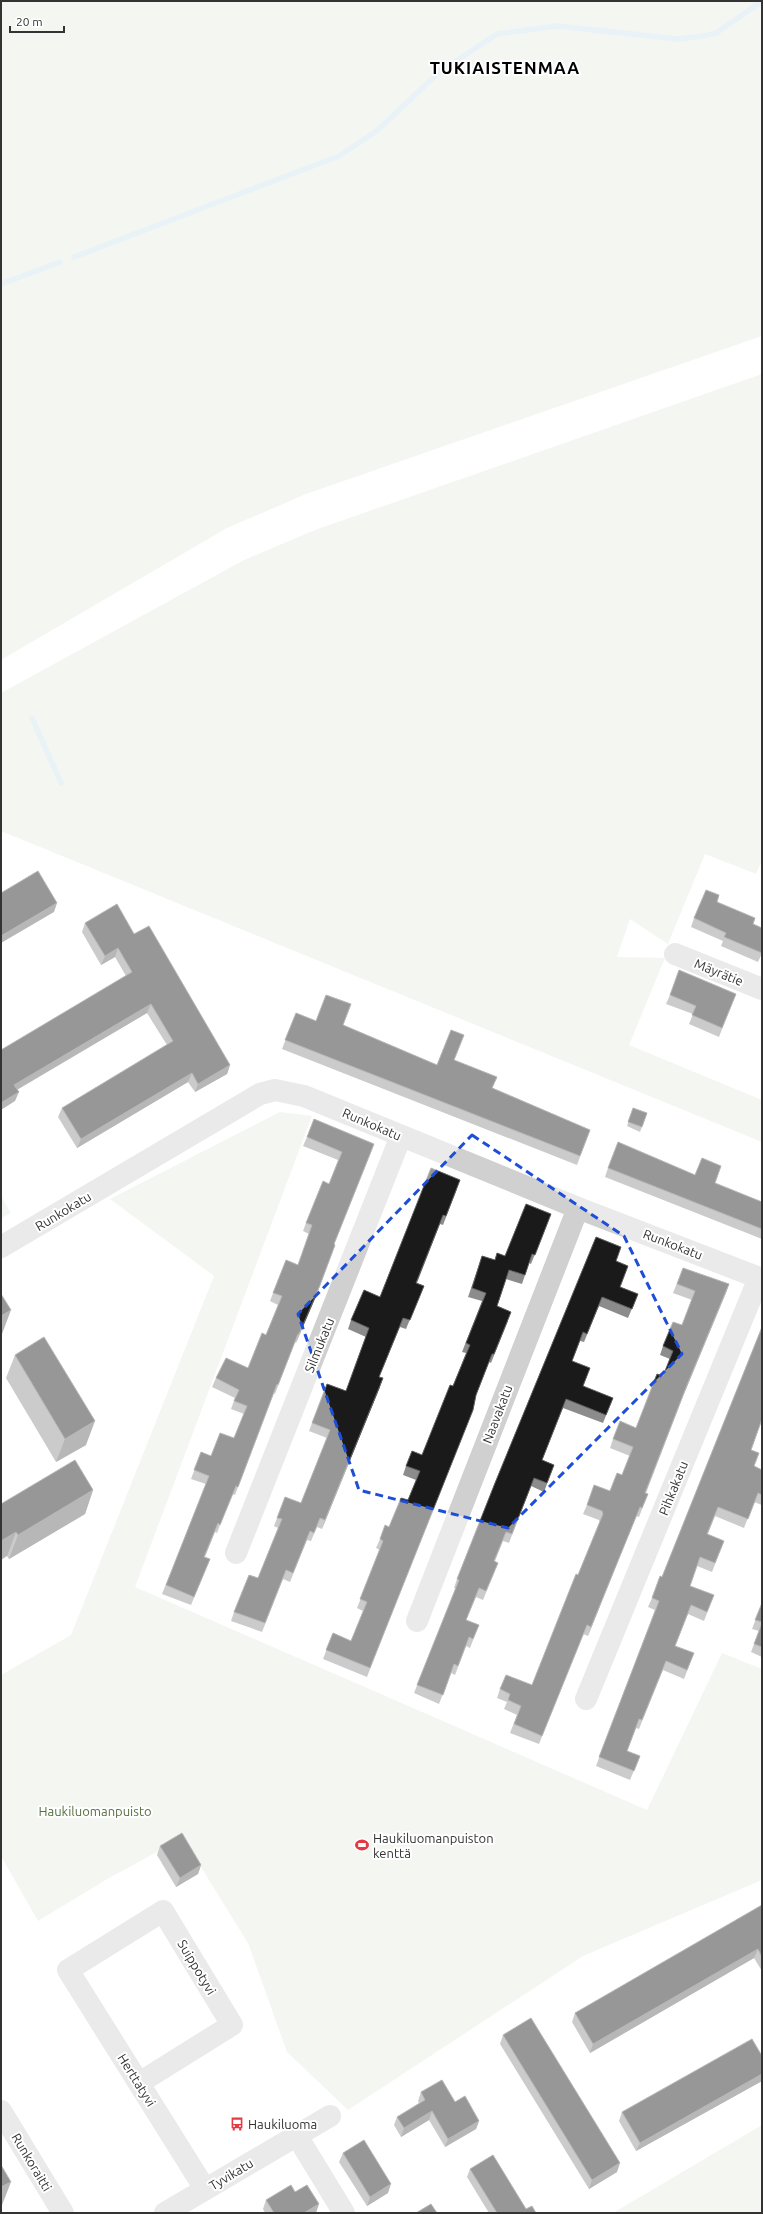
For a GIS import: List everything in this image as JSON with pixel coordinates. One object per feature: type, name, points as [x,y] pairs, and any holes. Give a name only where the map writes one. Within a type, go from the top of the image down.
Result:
[{"type":"street","name":"Mäyrätie","points":[[676,954],[762,989]]},
{"type":"street","name":"Runkokatu","points":[[1,1247],[260,1094],[275,1090],[300,1094],[578,1208],[761,1278]]},
{"type":"street","name":"Silmukatu","points":[[236,1553],[401,1136]]},
{"type":"street","name":"Naavakatu","points":[[417,1621],[578,1208]]},
{"type":"street","name":"Pihkakatu","points":[[586,1699],[761,1278]]},
{"type":"street","name":"Suippotyvi","points":[[68,1970],[163,1911],[232,2025],[139,2083]]},
{"type":"street","name":"Herttatyvi","points":[[68,1970],[205,2189]]},
{"type":"street","name":"Runkoraitti","points":[[1,2111],[63,2213]]},
{"type":"street","name":"Tyvikatu","points":[[165,2213],[330,2116]]},
{"type":"street","points":[[297,2136],[344,2213]]},
{"type":"highlighted area","points":[[472,1135],[624,1236],[682,1354],[508,1528],[359,1490],[298,1314]]},
{"type":"green space","points":[[1,1],[762,1],[762,336],[306,494],[227,528],[1,660]]},
{"type":"green space","points":[[762,374],[762,860],[756,874],[705,854],[668,944],[630,919],[617,957],[665,958],[629,1045],[762,1100],[762,1142],[1,831],[1,693],[244,560],[315,530]]},
{"type":"green space","name":"Haukiluomanpuisto","points":[[280,1112],[312,1116],[135,1587],[647,1810],[722,1653],[762,1669],[762,1880],[583,1956],[348,2110],[287,2052],[248,1943],[183,1838],[109,1878],[38,1921],[1,1856],[1,1675],[71,1635],[214,1276],[110,1199]]},
{"type":"green space","points":[[1,1196],[11,1213],[1,1218]]},
{"type":"green space","points":[[762,2125],[762,2213],[613,2213]]},
{"type":"building","points":[[38,871],[57,903],[1,936],[1,893]]},
{"type":"building","points":[[706,890],[719,895],[717,902],[755,918],[753,924],[762,928],[762,953],[724,937],[726,933],[694,918]]},
{"type":"building","points":[[117,904],[134,934],[149,926],[230,1065],[198,1084],[192,1073],[81,1139],[62,1108],[173,1041],[151,1004],[14,1085],[19,1092],[1,1103],[1,1050],[132,972],[118,948],[105,956],[85,923]]},
{"type":"building","points":[[679,970],[736,994],[722,1028],[692,1015],[696,1006],[670,995]]},
{"type":"building","points":[[326,995],[351,1004],[343,1025],[437,1065],[451,1030],[464,1035],[454,1060],[497,1077],[492,1088],[590,1130],[580,1156],[285,1040],[296,1013],[316,1021]]},
{"type":"building","points":[[633,1108],[647,1113],[642,1127],[628,1122]]},
{"type":"building","points":[[314,1119],[374,1144],[334,1244],[335,1245],[320,1285],[298,1334],[278,1385],[277,1384],[238,1487],[236,1486],[220,1525],[218,1523],[204,1557],[210,1559],[194,1597],[166,1585],[209,1476],[194,1470],[201,1452],[211,1456],[220,1433],[234,1438],[247,1406],[234,1401],[239,1390],[216,1378],[226,1358],[248,1368],[262,1333],[266,1335],[282,1296],[273,1293],[286,1260],[298,1265],[312,1225],[306,1223],[323,1181],[329,1184],[342,1152],[307,1137]]},
{"type":"building","points":[[618,1142],[695,1175],[702,1158],[721,1166],[715,1183],[762,1202],[762,1229],[608,1168]]},
{"type":"building","points":[[431,1168],[460,1180],[446,1216],[443,1215],[416,1283],[424,1286],[410,1320],[403,1318],[379,1377],[383,1378],[325,1520],[320,1518],[314,1533],[310,1531],[293,1573],[286,1570],[265,1623],[234,1612],[249,1575],[258,1578],[282,1519],[277,1518],[285,1497],[301,1503],[330,1430],[312,1423],[327,1384],[346,1391],[369,1328],[351,1320],[364,1290],[380,1297]]},
{"type":"building","points":[[526,1204],[551,1214],[535,1255],[532,1254],[525,1275],[509,1270],[497,1306],[511,1312],[494,1354],[492,1354],[476,1395],[473,1410],[370,1668],[326,1650],[333,1633],[351,1641],[367,1602],[360,1599],[383,1541],[380,1539],[385,1525],[389,1527],[401,1498],[408,1500],[420,1471],[406,1466],[412,1451],[422,1455],[450,1385],[453,1386],[470,1345],[466,1343],[486,1293],[472,1288],[482,1256],[495,1260],[497,1253],[505,1256]]},
{"type":"building","points":[[596,1237],[621,1247],[616,1261],[628,1266],[620,1287],[638,1294],[632,1309],[602,1297],[587,1334],[583,1332],[572,1361],[590,1368],[583,1386],[613,1398],[606,1415],[566,1399],[542,1460],[554,1465],[547,1483],[534,1478],[512,1534],[506,1532],[494,1561],[498,1563],[486,1591],[479,1588],[466,1620],[479,1625],[473,1639],[469,1637],[458,1666],[454,1664],[443,1695],[417,1685],[459,1580],[457,1579],[495,1483]]},
{"type":"building","points":[[683,1268],[729,1284],[687,1385],[645,1493],[648,1494],[642,1508],[640,1507],[591,1627],[587,1625],[542,1736],[514,1724],[521,1706],[508,1700],[510,1694],[500,1689],[506,1675],[532,1685],[576,1574],[578,1575],[603,1514],[602,1511],[587,1505],[594,1485],[610,1491],[617,1473],[622,1475],[633,1447],[613,1439],[620,1421],[636,1428],[657,1374],[663,1376],[673,1351],[663,1346],[673,1322],[682,1325],[695,1291],[677,1284]]},
{"type":"building","points":[[1,1294],[11,1310],[1,1316]]},
{"type":"building","points":[[762,1327],[762,1419],[751,1450],[759,1453],[754,1466],[762,1470],[762,1495],[758,1493],[748,1519],[718,1507],[707,1534],[724,1541],[715,1563],[700,1557],[690,1586],[714,1595],[707,1612],[691,1605],[675,1646],[694,1653],[687,1670],[666,1661],[642,1720],[639,1719],[627,1751],[640,1756],[634,1771],[599,1757],[659,1601],[652,1598],[660,1576],[662,1577]]},
{"type":"building","points":[[44,1337],[95,1421],[65,1439],[15,1355]]},
{"type":"building","points":[[75,1460],[93,1490],[18,1535],[16,1532],[1,1541],[1,1504]]},
{"type":"building","points":[[762,1603],[762,1622],[755,1620]]},
{"type":"building","points":[[762,1623],[762,1647],[754,1644]]},
{"type":"building","points":[[182,1833],[201,1865],[180,1878],[160,1846]]},
{"type":"building","points":[[762,1905],[762,1957],[758,1949],[593,2044],[575,2013]]},
{"type":"building","points":[[531,2018],[620,2163],[592,2180],[503,2035]]},
{"type":"building","points":[[752,2039],[762,2056],[762,2074],[640,2143],[622,2112]]},
{"type":"building","points":[[442,2080],[455,2102],[465,2096],[479,2121],[448,2139],[432,2111],[404,2128],[397,2117],[425,2100],[421,2092]]},
{"type":"building","points":[[364,2140],[391,2184],[370,2197],[343,2153]]},
{"type":"building","points":[[493,2155],[526,2209],[532,2206],[536,2213],[497,2213],[470,2169]]},
{"type":"building","points":[[1,2165],[11,2182],[1,2187]]},
{"type":"building","points":[[291,2185],[295,2192],[307,2185],[319,2204],[304,2213],[274,2213],[266,2200]]},
{"type":"building","points":[[431,2204],[437,2213],[416,2213]]},
{"type":"waterway","points":[[74,257],[339,156],[378,130],[438,73],[497,34],[557,26],[678,39],[704,36],[716,33],[762,1]]},
{"type":"waterway","points":[[1,284],[60,262]]},
{"type":"waterway","points":[[32,718],[61,783]]},
{"type":"place","name":"Haukiluomanpuiston kenttä","points":[[362,1845]]},
{"type":"place","name":"Haukiluoma","points":[[237,2124]]},
{"type":"district","name":"TUKIAISTENMAA","points":[[505,67]]}]
